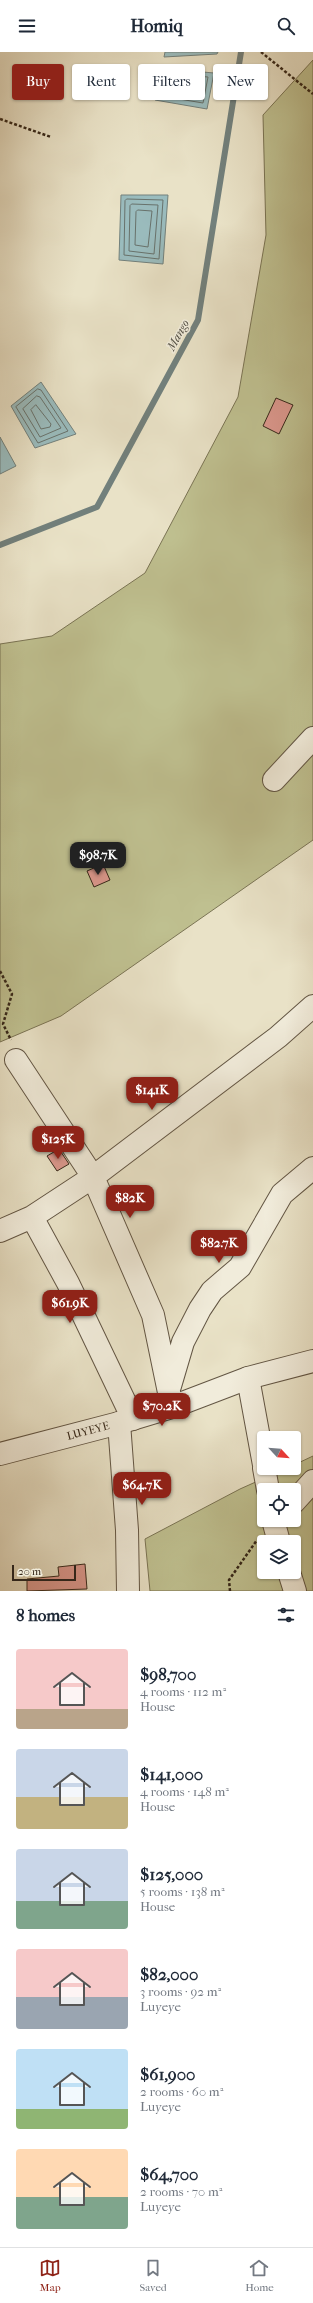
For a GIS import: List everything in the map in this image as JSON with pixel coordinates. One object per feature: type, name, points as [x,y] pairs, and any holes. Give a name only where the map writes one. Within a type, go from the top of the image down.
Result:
[{"type":"street","points":[[274,780],[313,738]]},
{"type":"street","points":[[0,1231],[32,1217],[93,1177],[278,1037],[313,1006]]},
{"type":"street","points":[[16,1060],[93,1177],[153,1315],[171,1397]]},
{"type":"street","points":[[171,1397],[183,1342],[200,1309],[212,1291],[240,1267],[282,1194],[313,1168]]},
{"type":"street","points":[[32,1217],[68,1283],[126,1421],[128,1591]]},
{"type":"street","name":"LUYEYE","points":[[0,1454],[126,1421],[171,1397],[313,1361]]},
{"type":"street","points":[[248,1378],[258,1431]]},
{"type":"street","points":[[301,1494],[313,1480]]},
{"type":"street","points":[[291,1579],[295,1591]]},
{"type":"path","points":[[261,52],[313,94]]},
{"type":"path","points":[[0,119],[51,136]]},
{"type":"path","points":[[0,971],[12,994],[3,1024],[12,1043],[16,1060]]},
{"type":"path","points":[[230,1591],[229,1580],[241,1561],[254,1543],[276,1527]]},
{"type":"green space","points":[[313,60],[313,840],[61,1016],[0,1042],[0,644],[52,636],[145,573],[238,397],[266,235],[263,115]]},
{"type":"green space","points":[[313,1456],[313,1591],[150,1591],[145,1539],[240,1489],[271,1475],[301,1475],[301,1462]]},
{"type":"water","points":[[165,52],[218,52],[217,54],[164,57]]},
{"type":"water","points":[[205,72],[213,73],[207,109],[155,100],[205,100]]},
{"type":"water","points":[[121,195],[168,195],[163,264],[119,260]]},
{"type":"water","points":[[41,382],[76,434],[35,448],[11,406]]},
{"type":"water","points":[[0,437],[16,466],[0,474]]},
{"type":"building","points":[[276,398],[293,405],[279,434],[263,426]]},
{"type":"building","points":[[103,864],[110,880],[94,887],[87,871]]},
{"type":"building","points":[[59,1149],[69,1164],[57,1171],[47,1156]]},
{"type":"building","points":[[85,1564],[87,1589],[27,1591],[27,1579],[59,1576],[58,1567]]},
{"type":"waterway","name":"Mango","points":[[0,545],[97,507],[198,320],[241,52]]}]
